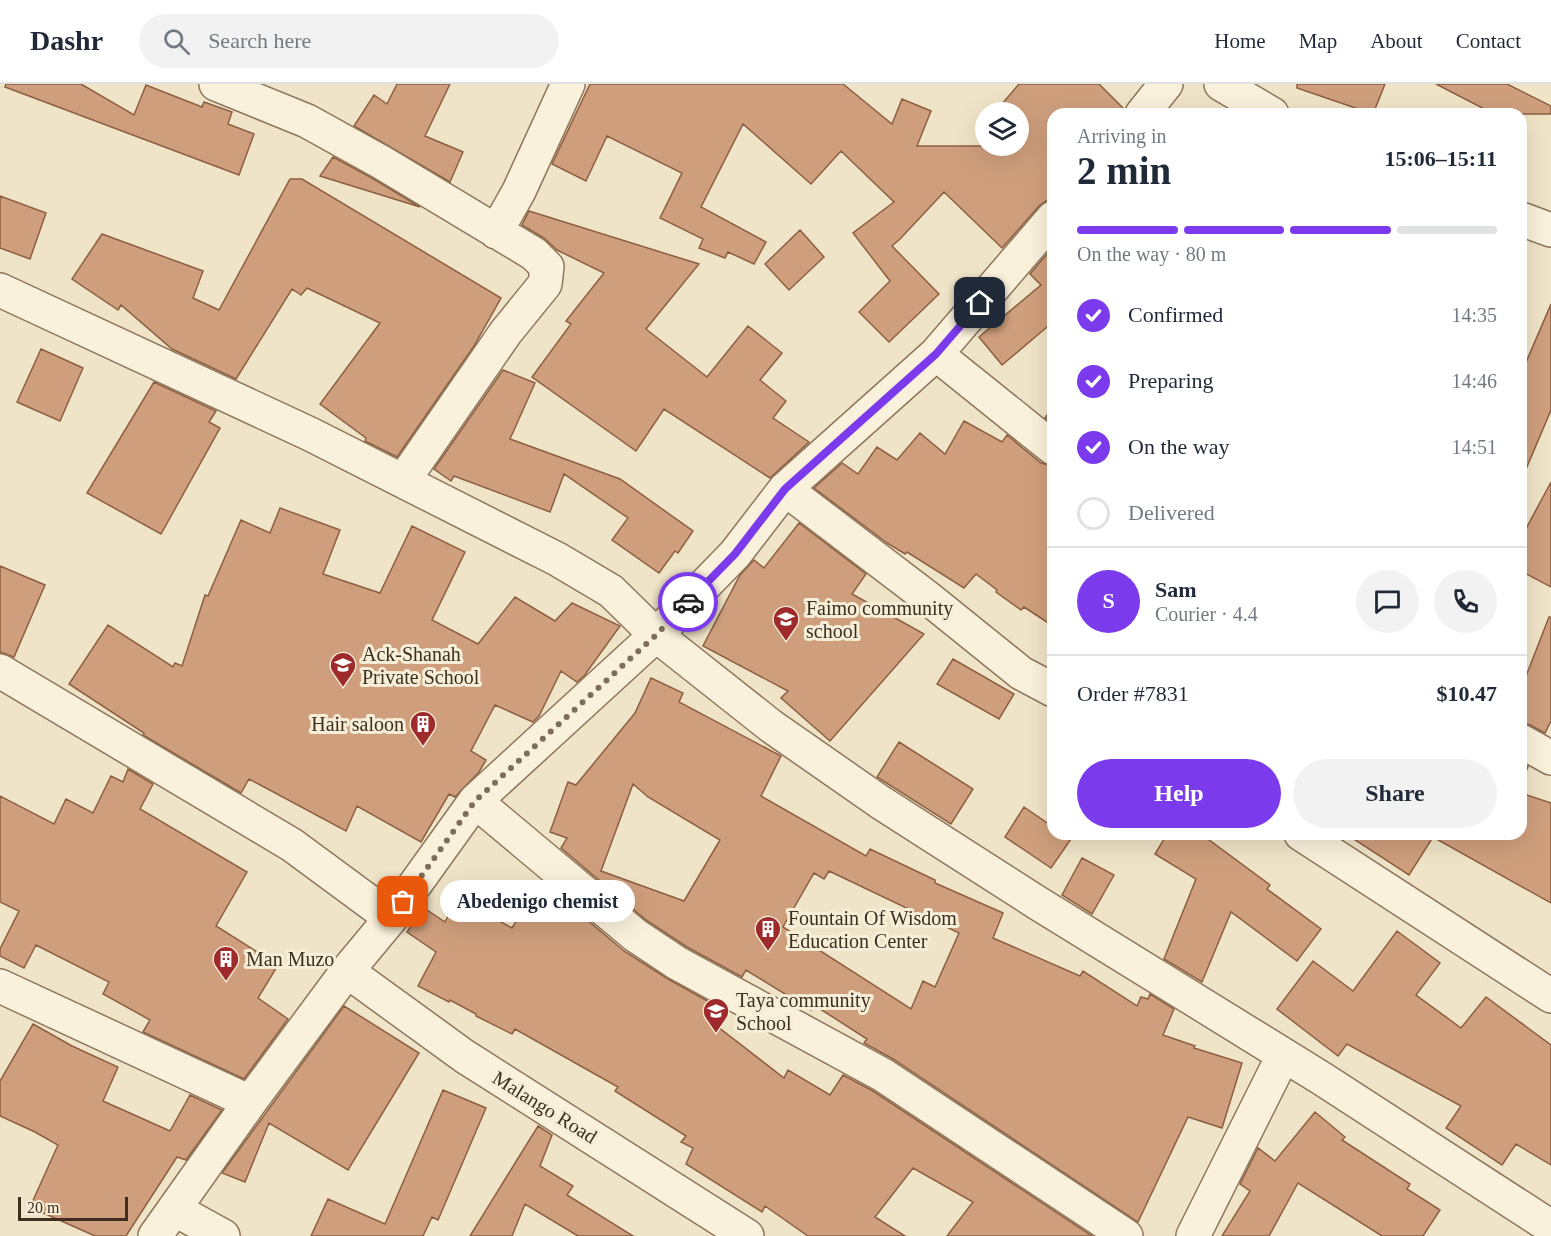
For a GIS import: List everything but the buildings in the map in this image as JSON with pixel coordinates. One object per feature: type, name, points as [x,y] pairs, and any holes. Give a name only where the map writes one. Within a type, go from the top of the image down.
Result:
[{"type":"street","points":[[216,84],[307,121],[381,162],[534,254],[547,267],[545,284],[506,332],[403,481]]},
{"type":"street","points":[[496,232],[519,191],[568,84]]},
{"type":"street","points":[[1147,108],[1166,84]]},
{"type":"street","points":[[1221,84],[1262,108]]},
{"type":"street","points":[[1527,221],[1551,230]]},
{"type":"street","points":[[155,1236],[250,1102],[347,971],[391,918],[475,801],[656,635],[735,554],[785,489],[936,354],[1047,225]]},
{"type":"street","points":[[0,290],[310,434],[557,559],[611,591],[656,635],[771,726],[880,802],[1321,1078],[1551,1227]]},
{"type":"street","points":[[936,354],[1047,443]]},
{"type":"street","points":[[785,489],[928,598],[1021,673],[1047,687]]},
{"type":"street","points":[[0,671],[292,845],[391,918]]},
{"type":"street","points":[[1527,744],[1551,758]]},
{"type":"street","points":[[475,801],[634,934],[669,958],[883,1075],[1126,1236]]},
{"type":"street","points":[[1310,840],[1551,996]]},
{"type":"street","name":"Malango Road","points":[[347,971],[464,1056],[747,1236]]},
{"type":"street","points":[[0,986],[250,1102]]},
{"type":"street","points":[[1193,1236],[1283,1056]]},
{"type":"street","points":[[174,1209],[223,1236]]},
{"type":"way so far","points":[[403,902],[475,801],[656,635],[688,602]]},
{"type":"place","name":"Faimo community school","points":[[786,642]]},
{"type":"place","name":"Ack-Shanah Private School","points":[[343,688]]},
{"type":"place","name":"Hair saloon","points":[[423,747]]},
{"type":"place","name":"Abedenigo chemist","points":[[403,902]]},
{"type":"place","name":"Fountain Of Wisdom Education Center","points":[[768,952]]},
{"type":"place","name":"Man Muzo","points":[[226,982]]},
{"type":"place","name":"Taya community School","points":[[716,1034]]},
{"type":"route","points":[[688,602],[735,554],[785,489],[936,354],[980,303]]}]
